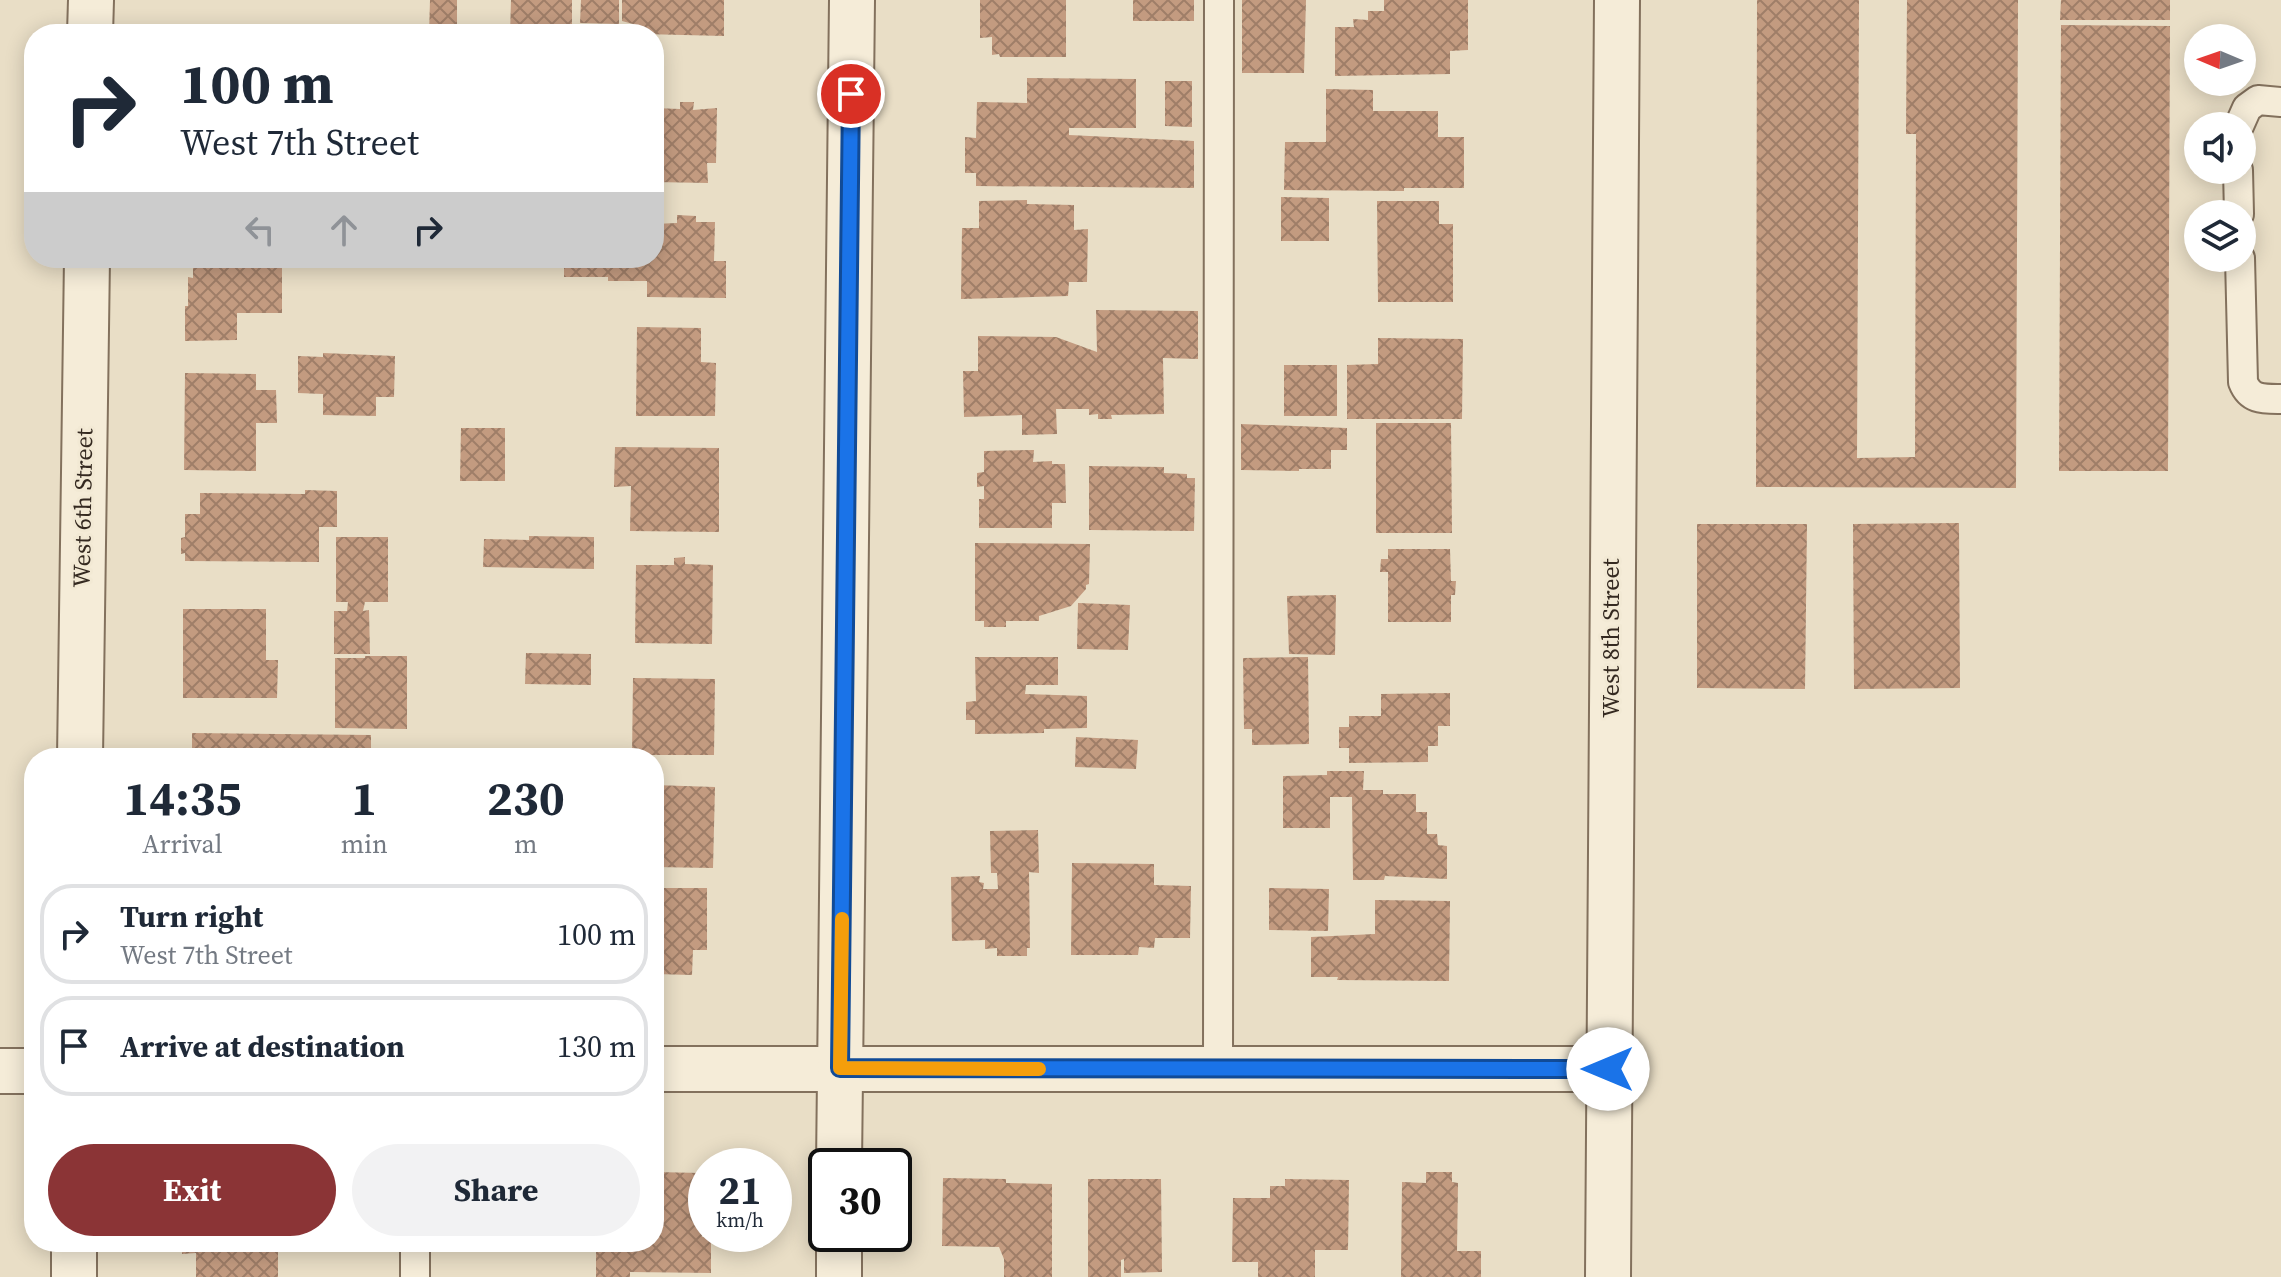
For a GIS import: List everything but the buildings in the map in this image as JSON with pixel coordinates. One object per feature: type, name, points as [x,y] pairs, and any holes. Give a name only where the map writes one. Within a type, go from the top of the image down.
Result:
[{"type":"street","points":[[90,24],[91,0]]},
{"type":"street","points":[[839,1148],[852,0]]},
{"type":"street","name":"West 8th Street","points":[[1608,1277],[1617,0]]},
{"type":"street","name":"West 6th Street","points":[[80,748],[87,268]]},
{"type":"street","points":[[664,1069],[1608,1069]]},
{"type":"street","points":[[0,1071],[24,1071]]},
{"type":"street","points":[[74,1252],[74,1277]]},
{"type":"street","points":[[839,1252],[839,1277]]},
{"type":"lane","points":[[1218,1069],[1219,0]]},
{"type":"lane","points":[[2245,112],[2258,100],[2281,102]]},
{"type":"lane","points":[[2240,272],[2243,382],[2247,391],[2258,399],[2281,399]]},
{"type":"lane","points":[[415,1252],[415,1277]]},
{"type":"slow traffic","points":[[842,919],[840,1068],[1039,1069]]},
{"type":"route","points":[[851,94],[840,1068],[1608,1069]]}]
